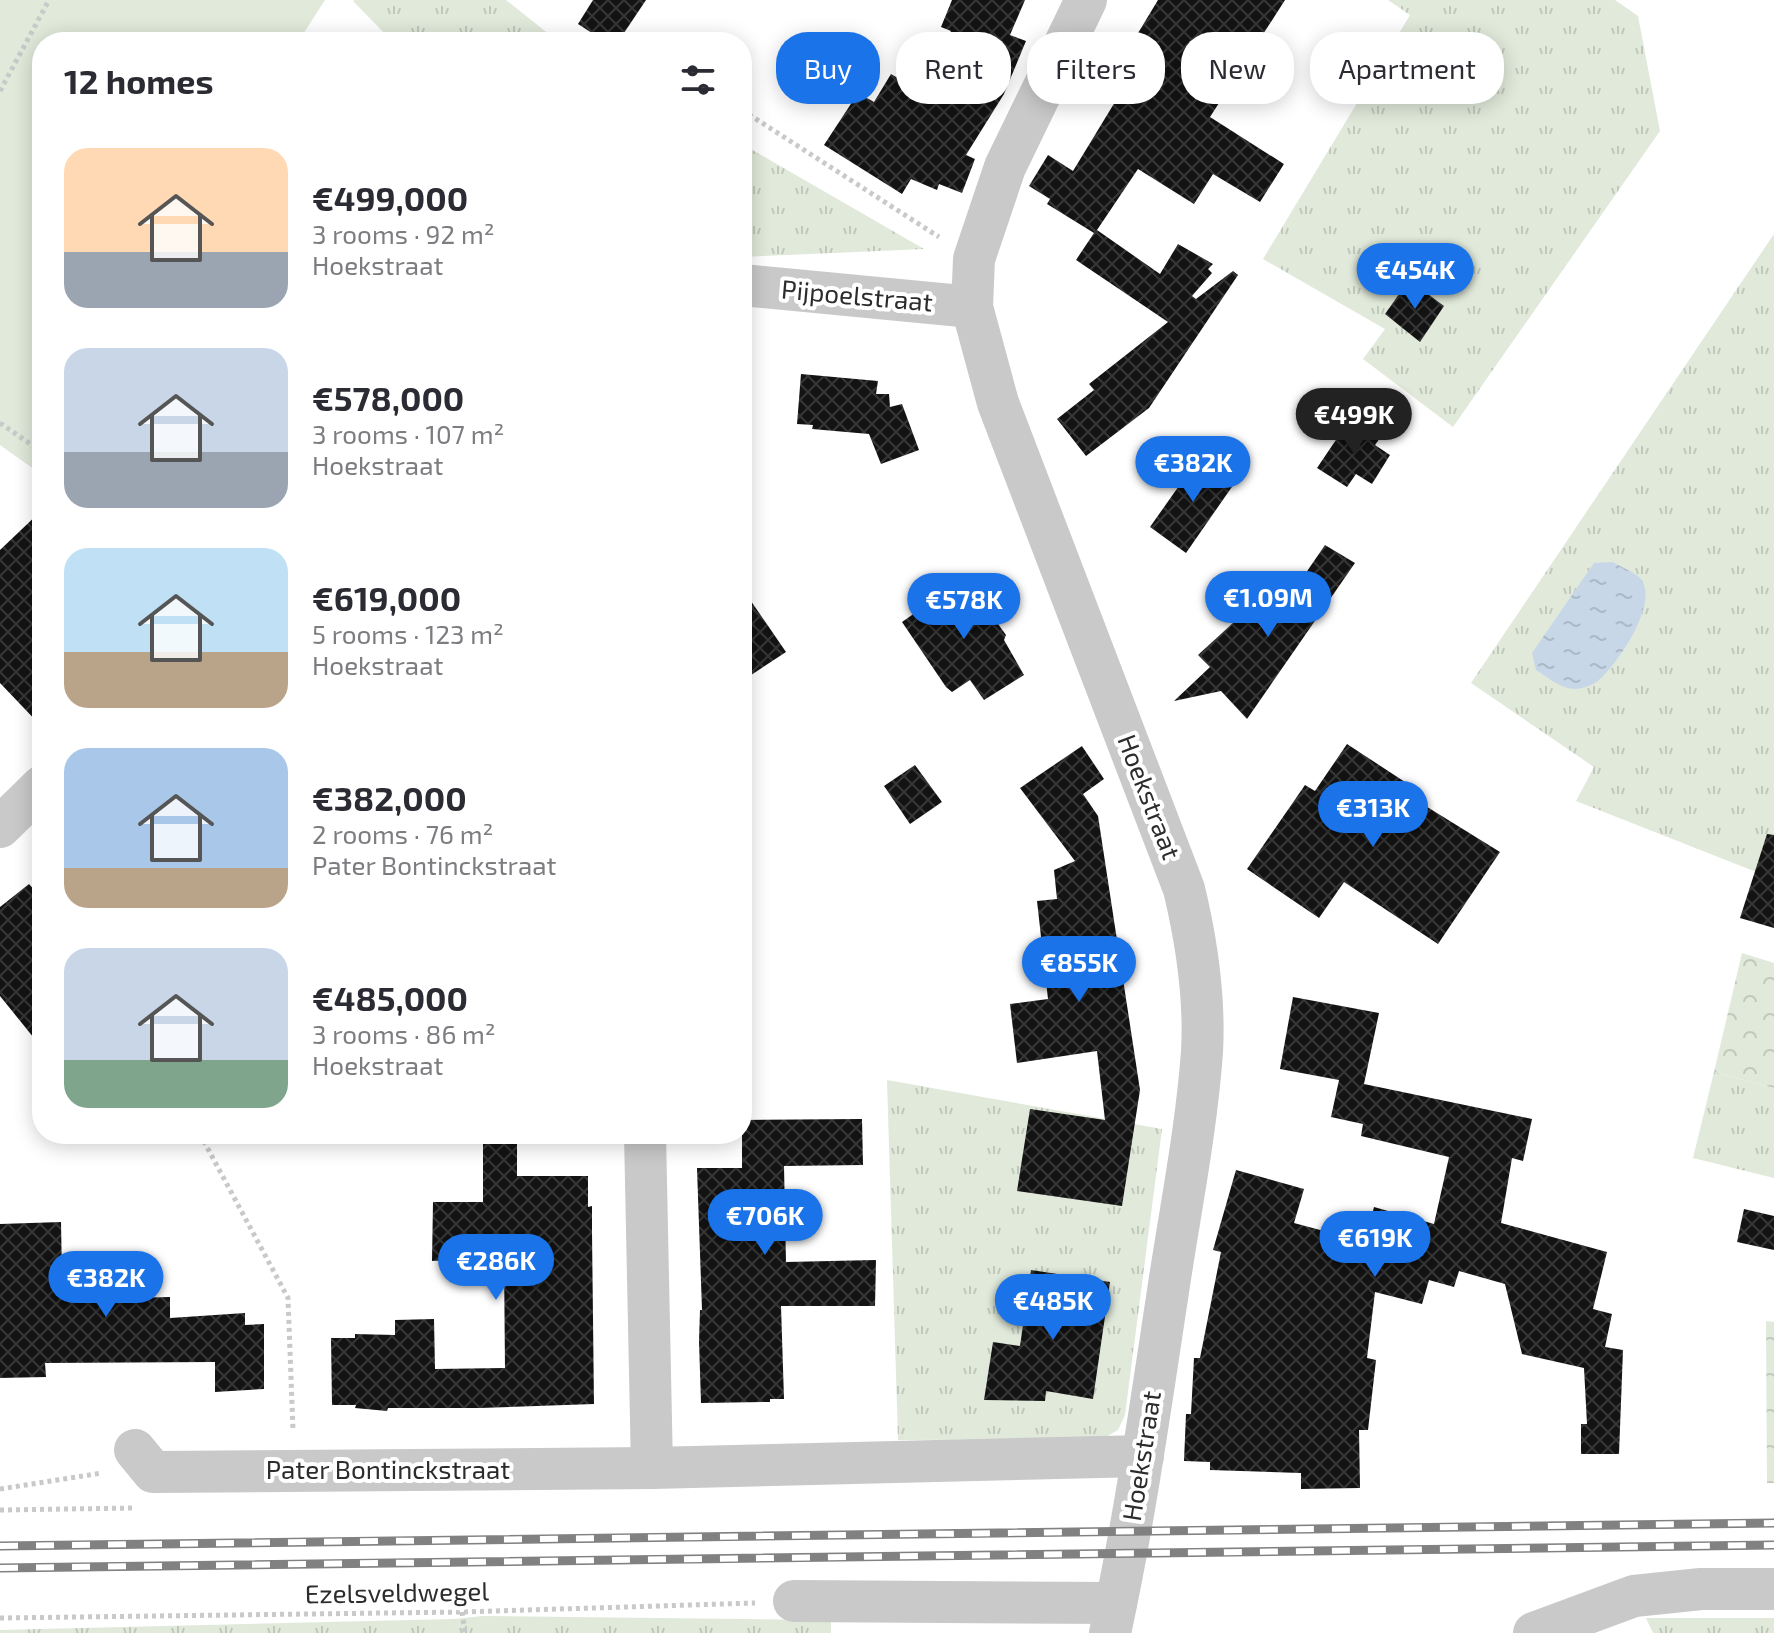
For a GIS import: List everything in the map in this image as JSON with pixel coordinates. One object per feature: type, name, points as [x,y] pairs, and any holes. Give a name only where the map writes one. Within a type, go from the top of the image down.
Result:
[{"type":"street","name":"Hoekstraat","points":[[1086,0],[1005,167],[974,259],[972,307],[998,403],[1184,889],[1196,939],[1202,1051],[1192,1136],[1143,1456],[1113,1618]]},
{"type":"street","name":"Pijpoelstraat","points":[[752,286],[972,307]]},
{"type":"street","points":[[0,827],[32,796]]},
{"type":"street","points":[[645,1144],[652,1468]]},
{"type":"street","name":"Pater Bontinckstraat","points":[[141,1457],[153,1472],[652,1468],[1143,1456]]},
{"type":"street","points":[[1534,1633],[1634,1596],[1701,1589],[1774,1589]]},
{"type":"street","points":[[794,1601],[1113,1618]]},
{"type":"path","points":[[0,91],[49,0]]},
{"type":"path","points":[[752,116],[974,259]]},
{"type":"path","points":[[0,423],[32,445]]},
{"type":"path","points":[[205,1144],[288,1298],[295,1471]]},
{"type":"path","points":[[0,1489],[141,1457]]},
{"type":"path","name":"Ezelsveldwegel","points":[[0,1618],[462,1612],[794,1601]]},
{"type":"path","points":[[462,1612],[465,1633]]},
{"type":"green space","points":[[0,0],[325,0],[304,32],[32,32],[32,468],[0,445]]},
{"type":"green space","points":[[506,0],[547,32],[383,32],[353,1]]},
{"type":"green space","points":[[1388,0],[1615,0],[1638,16],[1660,131],[1453,427],[1363,359],[1385,329],[1263,259],[1356,104],[1504,104],[1504,32],[1400,32],[1410,15]]},
{"type":"green space","points":[[752,150],[924,249],[752,257]]},
{"type":"green space","points":[[1774,234],[1774,879],[1576,801],[1594,767],[1471,683]]},
{"type":"green space","points":[[1742,953],[1774,963],[1774,1088],[1714,1072]]},
{"type":"green space","points":[[1714,1072],[1774,1088],[1774,1178],[1693,1158]]},
{"type":"green space","points":[[887,1080],[1162,1129],[1125,1415],[1118,1430],[1102,1439],[898,1440]]},
{"type":"green space","points":[[1766,1321],[1774,1322],[1774,1483],[1767,1483]]},
{"type":"green space","points":[[483,1616],[831,1620],[831,1633],[0,1633],[0,1630]]},
{"type":"green space","points":[[1646,1618],[1774,1618],[1774,1633],[1653,1633]]},
{"type":"water","points":[[1613,562],[1640,578],[1645,589],[1641,617],[1616,662],[1598,681],[1581,688],[1565,687],[1536,670],[1532,653],[1594,563]]},
{"type":"building","points":[[593,0],[646,0],[625,32],[590,32],[578,24]]},
{"type":"building","points":[[952,0],[1025,0],[1011,33],[950,32],[941,27]]},
{"type":"building","points":[[1158,0],[1285,0],[1264,32],[1181,32],[1181,104],[1218,104],[1210,117],[1284,164],[1260,202],[1213,174],[1194,204],[1138,169],[1097,230],[1160,274],[1178,244],[1213,264],[1208,269],[1212,273],[1192,296],[1196,299],[1233,271],[1238,275],[1149,408],[1086,456],[1057,419],[1094,390],[1089,384],[1168,322],[1076,260],[1094,233],[1047,204],[1050,199],[1029,186],[1048,155],[1073,171],[1114,104],[1165,104],[1165,32],[1139,32]]},
{"type":"building","points":[[1011,35],[1026,41],[1011,77]]},
{"type":"building","points":[[891,74],[896,77],[896,104],[998,104],[966,155],[975,159],[962,193],[939,184],[937,190],[911,179],[902,194],[824,145],[851,104],[880,104],[880,92]]},
{"type":"building","points":[[1409,280],[1444,306],[1420,342],[1385,314]]},
{"type":"building","points":[[801,374],[878,381],[876,394],[889,394],[890,407],[902,404],[919,450],[881,464],[869,434],[812,429],[813,425],[797,424]]},
{"type":"building","points":[[1350,419],[1380,438],[1375,445],[1390,455],[1372,484],[1356,474],[1347,487],[1317,468]]},
{"type":"building","points":[[1200,456],[1236,481],[1186,553],[1150,527]]},
{"type":"building","points":[[32,520],[32,717],[0,683],[0,550]]},
{"type":"building","points":[[1325,545],[1355,563],[1247,719],[1221,691],[1174,701],[1210,667],[1198,655],[1246,611],[1266,631]]},
{"type":"building","points":[[965,583],[977,601],[994,590],[993,617],[1006,635],[1004,640],[1024,675],[984,700],[970,680],[952,692],[946,687],[902,622],[922,608],[919,603],[944,586],[950,593]]},
{"type":"building","points":[[752,603],[786,652],[752,674]]},
{"type":"building","points":[[1347,744],[1408,784],[1403,792],[1500,852],[1438,944],[1344,882],[1319,918],[1247,869],[1305,785],[1315,791]]},
{"type":"building","points":[[1082,746],[1104,779],[1083,794],[1098,816],[1140,1090],[1122,1206],[1017,1191],[1030,1109],[1105,1120],[1097,1051],[1017,1063],[1010,1004],[1048,999],[1037,901],[1057,899],[1054,870],[1075,861],[1020,788]]},
{"type":"building","points":[[915,765],[942,802],[910,824],[884,786]]},
{"type":"building","points":[[1767,834],[1774,835],[1774,928],[1740,918]]},
{"type":"building","points":[[29,884],[32,887],[32,1036],[0,996],[0,907]]},
{"type":"building","points":[[1293,997],[1379,1013],[1364,1084],[1532,1119],[1523,1161],[1512,1158],[1501,1223],[1607,1252],[1593,1309],[1612,1314],[1605,1347],[1623,1350],[1619,1454],[1581,1454],[1581,1424],[1587,1424],[1584,1368],[1522,1354],[1505,1284],[1459,1271],[1454,1287],[1429,1280],[1422,1304],[1375,1292],[1367,1358],[1376,1360],[1368,1430],[1359,1430],[1360,1488],[1301,1489],[1301,1473],[1210,1470],[1210,1462],[1184,1461],[1186,1414],[1191,1414],[1194,1358],[1200,1358],[1221,1252],[1213,1250],[1236,1170],[1304,1189],[1294,1223],[1365,1242],[1374,1207],[1434,1224],[1449,1157],[1361,1136],[1363,1124],[1331,1117],[1339,1080],[1280,1069]]},
{"type":"building","points":[[862,1119],[863,1165],[784,1166],[786,1262],[876,1260],[875,1306],[781,1306],[784,1399],[701,1403],[699,1341],[702,1310],[697,1168],[742,1168],[742,1144],[752,1144],[752,1120]]},
{"type":"building","points":[[483,1144],[517,1144],[517,1176],[588,1176],[588,1207],[592,1206],[594,1404],[388,1408],[387,1411],[355,1408],[356,1405],[332,1405],[331,1338],[355,1338],[355,1334],[395,1335],[395,1320],[434,1319],[435,1369],[505,1368],[504,1257],[432,1261],[433,1202],[483,1202]]},
{"type":"building","points":[[1744,1209],[1774,1216],[1774,1250],[1737,1242]]},
{"type":"building","points":[[61,1222],[62,1275],[127,1273],[127,1298],[170,1297],[170,1318],[245,1313],[245,1325],[264,1324],[264,1389],[215,1392],[215,1362],[45,1363],[46,1377],[0,1378],[0,1224]]},
{"type":"building","points":[[1031,1270],[1110,1282],[1093,1399],[1046,1391],[1045,1401],[984,1400],[993,1342],[1020,1346]]},
{"type":"railway","points":[[0,1546],[1774,1523]]},
{"type":"railway","points":[[0,1568],[1774,1545]]}]
